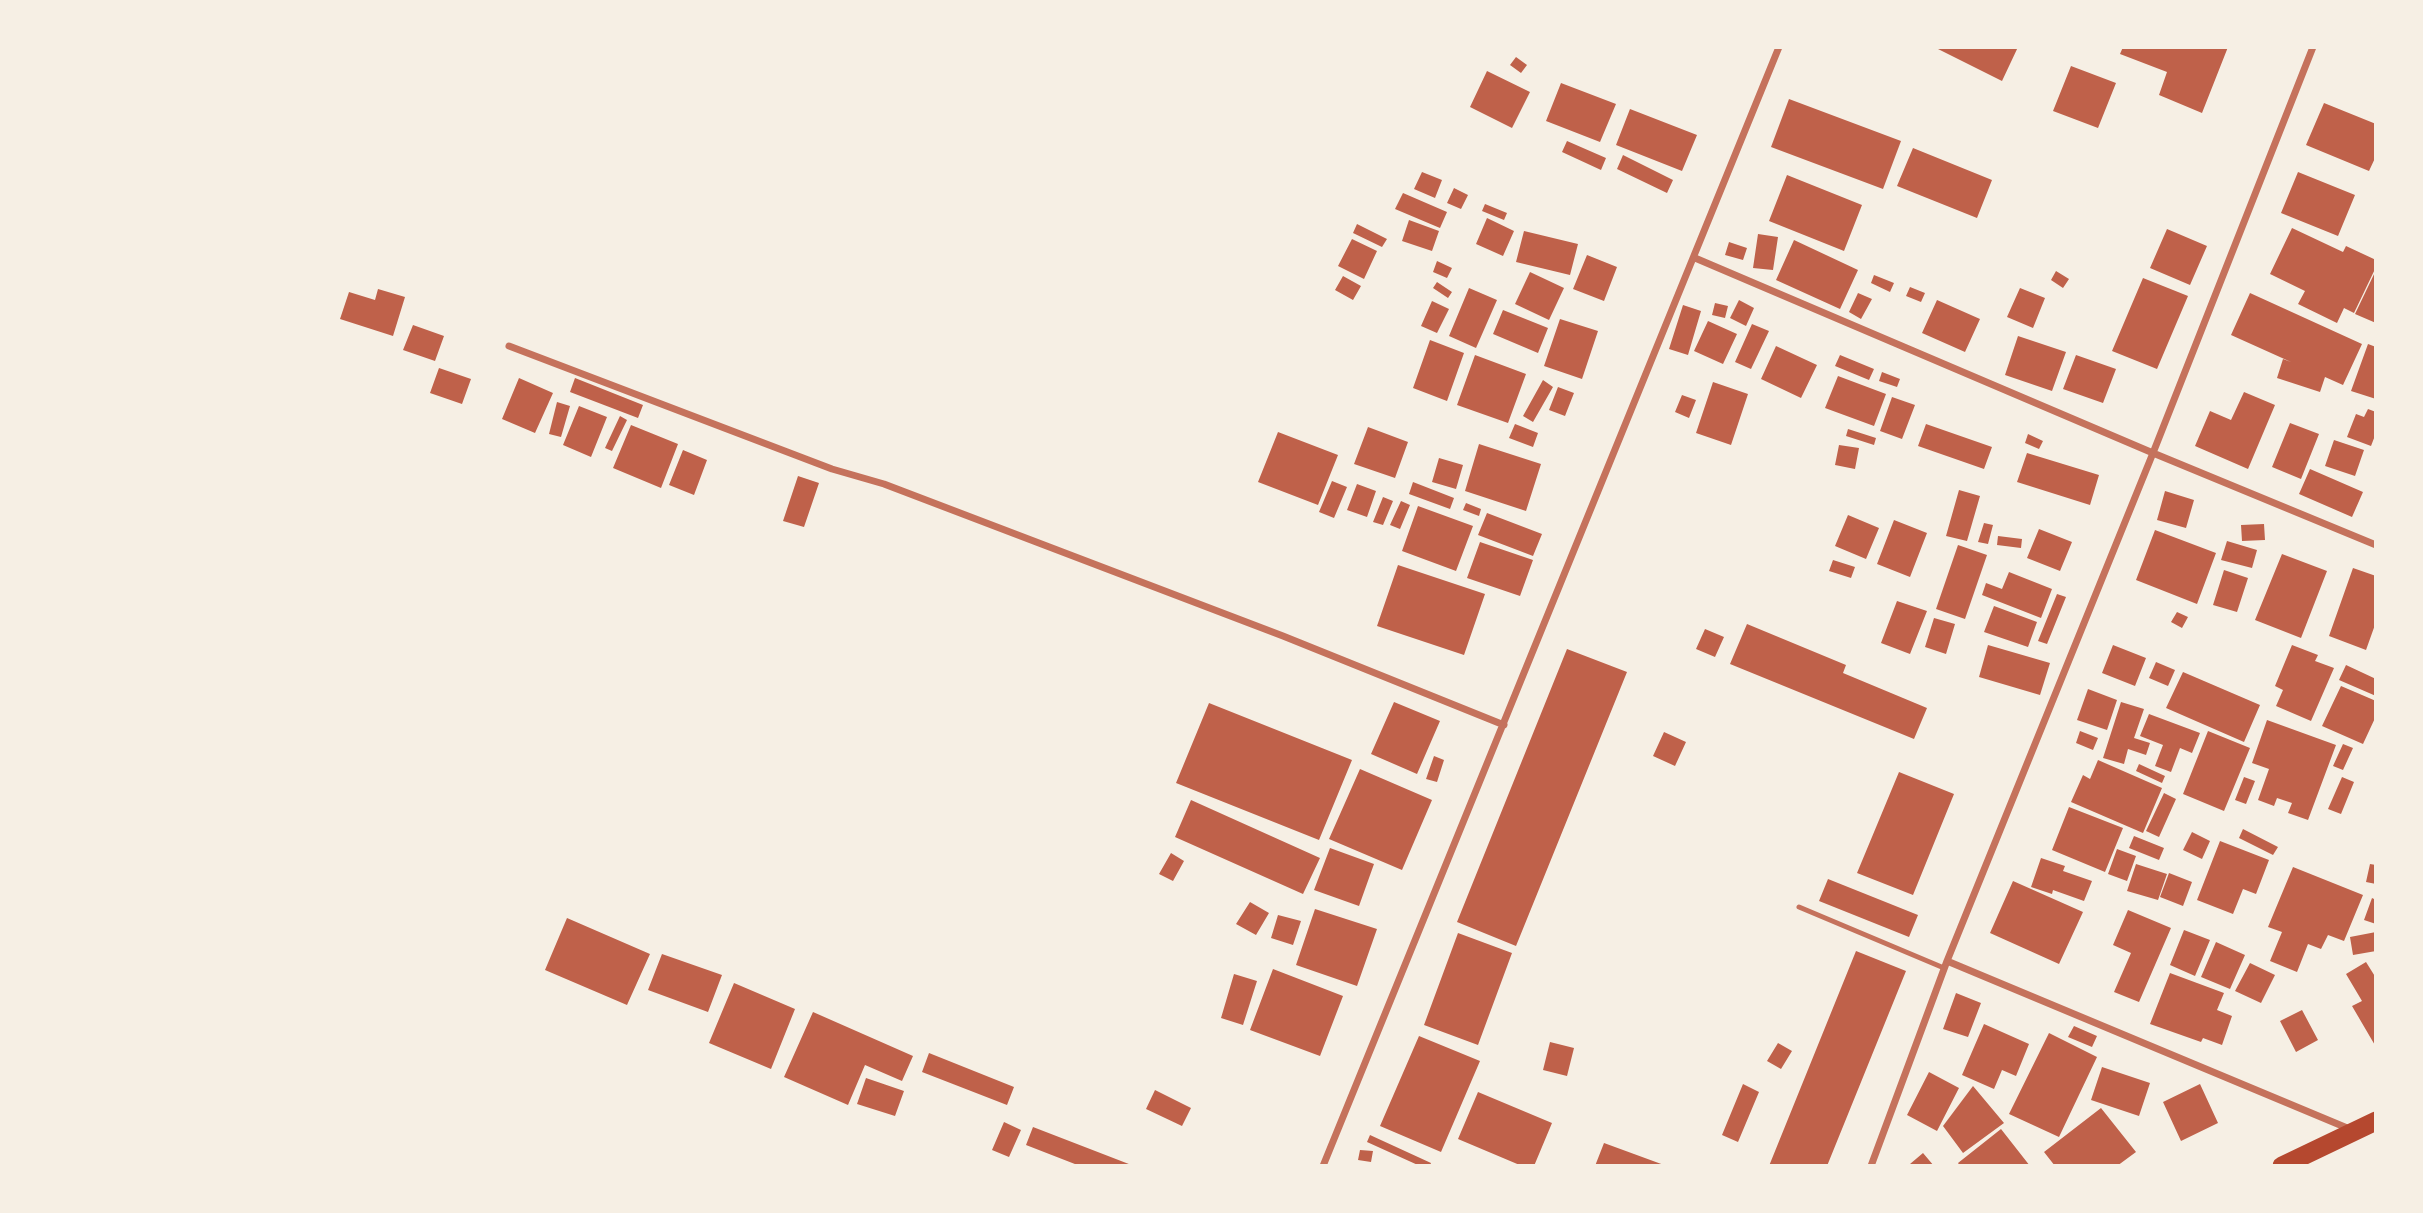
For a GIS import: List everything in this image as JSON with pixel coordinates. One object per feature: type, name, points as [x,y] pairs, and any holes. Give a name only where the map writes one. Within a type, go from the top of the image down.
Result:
[{"type":"highway","points":[[2282,1166],[2365,1129]]},
{"type":"street","points":[[1323,1166],[1779,47]]},
{"type":"street","points":[[1871,1166],[1946,965],[2153,453],[2312,47]]},
{"type":"street","points":[[1695,258],[2376,545]]},
{"type":"street","points":[[509,346],[832,469],[884,484],[1283,636],[1504,725]]},
{"type":"street","points":[[1946,965],[2365,1129]]},
{"type":"lane","points":[[1799,907],[1946,965]]},
{"type":"building","points":[[1934,47],[2018,47],[2002,81]]},
{"type":"building","points":[[2123,47],[2228,47],[2202,113],[2159,95],[2167,72],[2120,54]]},
{"type":"building","points":[[1516,57],[1527,65],[1521,73],[1510,65]]},
{"type":"building","points":[[2071,66],[2116,83],[2098,128],[2053,111]]},
{"type":"building","points":[[1487,71],[1530,92],[1512,128],[1470,107]]},
{"type":"building","points":[[1561,83],[1616,104],[1600,142],[1546,121]]},
{"type":"building","points":[[1789,99],[1901,141],[1883,189],[1771,147]]},
{"type":"building","points":[[2324,103],[2376,124],[2376,156],[2369,171],[2306,145]]},
{"type":"building","points":[[1630,109],[1697,135],[1682,171],[1616,145]]},
{"type":"building","points":[[1567,141],[1606,158],[1601,170],[1562,152]]},
{"type":"building","points":[[1913,148],[1992,180],[1977,218],[1897,186]]},
{"type":"building","points":[[1623,155],[1673,180],[1667,193],[1617,169]]},
{"type":"building","points":[[1422,172],[1442,180],[1435,198],[1414,189]]},
{"type":"building","points":[[2298,172],[2355,195],[2338,236],[2281,213]]},
{"type":"building","points":[[1787,175],[1862,205],[1844,251],[1769,221]]},
{"type":"building","points":[[1454,188],[1468,195],[1461,209],[1447,203]]},
{"type":"building","points":[[1403,193],[1447,212],[1440,228],[1395,209]]},
{"type":"building","points":[[1485,204],[1507,213],[1504,220],[1482,211]]},
{"type":"building","points":[[1487,218],[1514,231],[1503,256],[1476,244]]},
{"type":"building","points":[[1409,220],[1439,231],[1432,251],[1402,241]]},
{"type":"building","points":[[1357,224],[1387,239],[1382,247],[1353,233]]},
{"type":"building","points":[[2292,228],[2343,252],[2346,246],[2376,260],[2376,267],[2354,313],[2344,308],[2337,323],[2298,304],[2305,291],[2270,274]]},
{"type":"building","points":[[2167,229],[2207,246],[2190,285],[2150,268]]},
{"type":"building","points":[[1524,231],[1578,244],[1570,275],[1516,262]]},
{"type":"building","points":[[1758,234],[1778,237],[1773,270],[1753,268]]},
{"type":"building","points":[[1352,239],[1377,251],[1364,279],[1338,266]]},
{"type":"building","points":[[1794,240],[1858,270],[1840,309],[1776,280]]},
{"type":"building","points":[[1729,242],[1747,248],[1743,260],[1725,255]]},
{"type":"building","points":[[1587,255],[1617,267],[1604,301],[1573,289]]},
{"type":"building","points":[[1437,261],[1452,268],[1447,278],[1433,272]]},
{"type":"building","points":[[2376,270],[2376,323],[2355,314]]},
{"type":"building","points":[[2056,271],[2069,279],[2063,288],[2051,280]]},
{"type":"building","points":[[1530,272],[1564,288],[1549,320],[1515,304]]},
{"type":"building","points":[[1874,275],[1894,283],[1890,292],[1871,283]]},
{"type":"building","points":[[1343,276],[1361,286],[1353,300],[1335,290]]},
{"type":"building","points":[[2143,278],[2188,296],[2157,369],[2112,351]]},
{"type":"building","points":[[1437,282],[1452,292],[1448,298],[1433,288]]},
{"type":"building","points":[[1910,287],[1925,293],[1921,302],[1906,296]]},
{"type":"building","points":[[1469,288],[1497,300],[1476,348],[1449,336]]},
{"type":"building","points":[[2020,288],[2045,298],[2033,328],[2007,317]]},
{"type":"building","points":[[378,289],[405,297],[393,336],[340,319],[349,292],[375,300]]},
{"type":"building","points":[[1858,293],[1872,299],[1861,319],[1849,312]]},
{"type":"building","points":[[2250,293],[2362,344],[2343,385],[2325,377],[2320,392],[2277,378],[2283,359],[2291,362],[2231,335]]},
{"type":"building","points":[[1739,300],[1754,308],[1746,326],[1730,318]]},
{"type":"building","points":[[1937,300],[1980,319],[1965,352],[1922,333]]},
{"type":"building","points":[[1432,301],[1449,309],[1437,333],[1421,326]]},
{"type":"building","points":[[1715,303],[1728,306],[1725,318],[1712,315]]},
{"type":"building","points":[[1683,305],[1701,311],[1688,355],[1669,349]]},
{"type":"building","points":[[1503,310],[1548,328],[1538,353],[1493,334]]},
{"type":"building","points":[[1560,319],[1598,331],[1582,379],[1544,366]]},
{"type":"building","points":[[1708,321],[1737,334],[1723,364],[1694,351]]},
{"type":"building","points":[[1752,324],[1769,331],[1751,369],[1735,362]]},
{"type":"building","points":[[413,325],[444,336],[435,361],[403,350]]},
{"type":"building","points":[[2018,336],[2066,352],[2052,391],[2005,375]]},
{"type":"building","points":[[1430,340],[1464,353],[1447,401],[1413,388]]},
{"type":"building","points":[[2368,344],[2376,347],[2376,399],[2351,391]]},
{"type":"building","points":[[1776,346],[1817,365],[1801,398],[1761,379]]},
{"type":"building","points":[[1475,355],[1526,374],[1508,423],[1457,405]]},
{"type":"building","points":[[1840,355],[1874,369],[1869,380],[1835,366]]},
{"type":"building","points":[[2076,355],[2116,369],[2103,403],[2063,389]]},
{"type":"building","points":[[439,368],[471,379],[462,404],[430,393]]},
{"type":"building","points":[[1882,372],[1900,379],[1897,387],[1879,381]]},
{"type":"building","points":[[1838,376],[1886,394],[1874,426],[1825,408]]},
{"type":"building","points":[[519,378],[553,393],[535,433],[502,419]]},
{"type":"building","points":[[575,378],[643,405],[638,418],[570,392]]},
{"type":"building","points":[[1543,380],[1553,387],[1533,422],[1523,416]]},
{"type":"building","points":[[1713,382],[1748,394],[1731,445],[1696,433]]},
{"type":"building","points":[[1558,387],[1574,393],[1565,416],[1549,410]]},
{"type":"building","points":[[2244,392],[2275,405],[2248,469],[2195,446],[2210,411],[2231,420]]},
{"type":"building","points":[[1682,395],[1696,400],[1689,418],[1675,412]]},
{"type":"building","points":[[1892,397],[1915,405],[1902,439],[1880,431]]},
{"type":"building","points":[[557,402],[570,406],[561,437],[549,434]]},
{"type":"building","points":[[579,406],[607,417],[591,457],[563,445]]},
{"type":"building","points":[[2368,409],[2376,412],[2376,433],[2371,446],[2347,437],[2356,414],[2364,417]]},
{"type":"building","points":[[620,416],[627,420],[612,451],[605,448]]},
{"type":"building","points":[[2290,423],[2319,434],[2301,479],[2272,467]]},
{"type":"building","points":[[1515,424],[1538,433],[1533,447],[1509,438]]},
{"type":"building","points":[[1926,424],[1992,447],[1984,469],[1918,446]]},
{"type":"building","points":[[631,425],[678,444],[661,488],[613,468]]},
{"type":"building","points":[[1368,427],[1408,442],[1395,478],[1354,464]]},
{"type":"building","points":[[1848,429],[1876,438],[1874,445],[1846,436]]},
{"type":"building","points":[[1278,432],[1338,455],[1318,505],[1258,482]]},
{"type":"building","points":[[2028,434],[2043,441],[2039,449],[2025,443]]},
{"type":"building","points":[[2334,440],[2364,450],[2355,476],[2325,466]]},
{"type":"building","points":[[1479,444],[1541,464],[1526,511],[1465,491]]},
{"type":"building","points":[[1839,445],[1859,448],[1855,469],[1835,465]]},
{"type":"building","points":[[683,450],[707,460],[694,495],[669,485]]},
{"type":"building","points":[[2027,453],[2099,475],[2090,505],[2017,482]]},
{"type":"building","points":[[1439,458],[1463,465],[1456,489],[1432,482]]},
{"type":"building","points":[[2310,469],[2363,492],[2352,517],[2299,494]]},
{"type":"building","points":[[798,476],[819,483],[804,527],[783,521]]},
{"type":"building","points":[[1332,481],[1347,487],[1334,518],[1319,512]]},
{"type":"building","points":[[1413,482],[1454,498],[1450,509],[1409,494]]},
{"type":"building","points":[[1357,484],[1376,491],[1367,517],[1347,510]]},
{"type":"building","points":[[1959,490],[1980,496],[1967,541],[1946,536]]},
{"type":"building","points":[[2165,491],[2194,500],[2186,528],[2157,520]]},
{"type":"building","points":[[1383,497],[1393,501],[1383,525],[1373,522]]},
{"type":"building","points":[[1401,501],[1410,505],[1400,529],[1390,525]]},
{"type":"building","points":[[1466,503],[1481,509],[1479,516],[1463,510]]},
{"type":"building","points":[[1418,506],[1473,526],[1456,571],[1402,551]]},
{"type":"building","points":[[1487,513],[1542,534],[1533,556],[1478,535]]},
{"type":"building","points":[[1848,515],[1879,528],[1866,559],[1835,546]]},
{"type":"building","points":[[1894,520],[1927,533],[1910,577],[1877,564]]},
{"type":"building","points":[[1984,523],[1993,525],[1988,544],[1978,542]]},
{"type":"building","points":[[2264,524],[2265,540],[2242,541],[2241,525]]},
{"type":"building","points":[[2039,529],[2072,542],[2060,571],[2027,558]]},
{"type":"building","points":[[2155,530],[2216,553],[2197,604],[2136,580]]},
{"type":"building","points":[[1998,536],[2022,539],[2021,548],[1997,545]]},
{"type":"building","points":[[2227,541],[2257,550],[2252,568],[2221,560]]},
{"type":"building","points":[[1480,542],[1533,560],[1520,596],[1467,578]]},
{"type":"building","points":[[1958,545],[1987,555],[1965,619],[1936,609]]},
{"type":"building","points":[[2282,554],[2327,571],[2301,638],[2255,620]]},
{"type":"building","points":[[1833,560],[1855,567],[1851,578],[1829,571]]},
{"type":"building","points":[[1398,565],[1485,594],[1464,655],[1377,626]]},
{"type":"building","points":[[2353,568],[2376,576],[2376,622],[2366,650],[2329,636]]},
{"type":"building","points":[[2224,570],[2248,578],[2237,612],[2213,605]]},
{"type":"building","points":[[2009,572],[2052,589],[2041,618],[1982,595],[1986,583],[2002,589]]},
{"type":"building","points":[[2057,594],[2066,597],[2047,644],[2038,641]]},
{"type":"building","points":[[1897,601],[1927,611],[1910,654],[1881,643]]},
{"type":"building","points":[[1994,606],[2037,622],[2028,647],[1984,632]]},
{"type":"building","points":[[2177,612],[2188,617],[2182,628],[2171,622]]},
{"type":"building","points":[[1934,618],[1955,624],[1946,654],[1925,647]]},
{"type":"building","points":[[1747,624],[1846,665],[1843,673],[1927,708],[1914,739],[1730,664]]},
{"type":"building","points":[[1705,629],[1724,637],[1715,657],[1696,649]]},
{"type":"building","points":[[1988,645],[2050,663],[2040,695],[1979,677]]},
{"type":"building","points":[[2113,645],[2146,658],[2135,686],[2102,673]]},
{"type":"building","points":[[2292,645],[2318,655],[2315,661],[2334,668],[2311,721],[2276,706],[2283,690],[2275,686]]},
{"type":"building","points":[[1567,649],[1627,672],[1516,946],[1457,922]]},
{"type":"building","points":[[2156,662],[2175,670],[2168,686],[2149,678]]},
{"type":"building","points":[[2346,665],[2376,679],[2376,696],[2339,680]]},
{"type":"building","points":[[2183,672],[2260,705],[2244,742],[2166,708]]},
{"type":"building","points":[[2341,686],[2376,701],[2376,716],[2363,744],[2322,726]]},
{"type":"building","points":[[2088,689],[2117,700],[2107,730],[2077,720]]},
{"type":"building","points":[[1394,702],[1440,721],[1417,774],[1371,754]]},
{"type":"building","points":[[2121,702],[2144,709],[2134,738],[2150,743],[2146,755],[2128,749],[2124,764],[2103,758]]},
{"type":"building","points":[[1209,703],[1352,760],[1319,840],[1176,783]]},
{"type":"building","points":[[2149,714],[2200,733],[2192,753],[2180,748],[2171,772],[2155,766],[2163,745],[2140,736]]},
{"type":"building","points":[[2267,720],[2336,745],[2308,820],[2288,813],[2292,803],[2277,798],[2274,806],[2258,800],[2269,769],[2252,763]]},
{"type":"building","points":[[2080,731],[2098,738],[2093,750],[2076,743]]},
{"type":"building","points":[[2208,731],[2250,748],[2224,811],[2183,794]]},
{"type":"building","points":[[1664,732],[1686,742],[1675,766],[1653,756]]},
{"type":"building","points":[[2343,744],[2353,748],[2343,770],[2333,766]]},
{"type":"building","points":[[1434,756],[1444,760],[1437,782],[1426,779]]},
{"type":"building","points":[[2098,760],[2162,788],[2143,833],[2071,802],[2083,775],[2090,779]]},
{"type":"building","points":[[2139,764],[2165,776],[2162,783],[2136,771]]},
{"type":"building","points":[[1360,769],[1432,800],[1402,870],[1329,839]]},
{"type":"building","points":[[1899,772],[1954,794],[1913,895],[1857,873]]},
{"type":"building","points":[[2244,777],[2255,781],[2246,804],[2235,800]]},
{"type":"building","points":[[2342,777],[2354,782],[2341,814],[2328,809]]},
{"type":"building","points":[[2164,793],[2176,799],[2159,837],[2146,831]]},
{"type":"building","points":[[1191,800],[1320,858],[1303,894],[1175,837]]},
{"type":"building","points":[[2069,807],[2123,828],[2105,872],[2052,850]]},
{"type":"building","points":[[2243,829],[2278,847],[2273,855],[2239,838]]},
{"type":"building","points":[[2192,832],[2210,841],[2202,859],[2183,850]]},
{"type":"building","points":[[2134,836],[2164,848],[2159,860],[2129,848]]},
{"type":"building","points":[[2220,841],[2269,860],[2256,894],[2243,889],[2233,914],[2197,900]]},
{"type":"building","points":[[1330,848],[1374,864],[1359,906],[1314,890]]},
{"type":"building","points":[[2117,849],[2136,856],[2127,881],[2108,874]]},
{"type":"building","points":[[1171,853],[1184,861],[1173,881],[1159,874]]},
{"type":"building","points":[[2041,858],[2065,866],[2063,871],[2092,881],[2084,901],[2053,890],[2052,894],[2031,887]]},
{"type":"building","points":[[2136,864],[2167,874],[2158,900],[2127,891]]},
{"type":"building","points":[[2370,864],[2376,865],[2376,884],[2366,882]]},
{"type":"building","points":[[2293,867],[2363,895],[2344,941],[2328,935],[2321,949],[2308,944],[2297,972],[2270,961],[2282,932],[2268,927]]},
{"type":"building","points":[[2169,873],[2192,882],[2183,906],[2160,897]]},
{"type":"building","points":[[1828,879],[1918,915],[1909,937],[1819,901]]},
{"type":"building","points":[[2013,881],[2083,912],[2059,964],[1990,933]]},
{"type":"building","points":[[2372,898],[2376,900],[2376,924],[2364,920]]},
{"type":"building","points":[[1250,902],[1269,913],[1256,935],[1236,924]]},
{"type":"building","points":[[1315,909],[1377,929],[1357,986],[1296,965]]},
{"type":"building","points":[[2128,910],[2171,928],[2139,1002],[2114,992],[2131,953],[2113,945]]},
{"type":"building","points":[[1278,915],[1301,921],[1293,945],[1271,938]]},
{"type":"building","points":[[567,918],[650,954],[627,1005],[545,970]]},
{"type":"building","points":[[2184,930],[2210,940],[2195,976],[2170,965]]},
{"type":"building","points":[[2376,932],[2376,951],[2353,955],[2350,937]]},
{"type":"building","points":[[1458,933],[1512,953],[1478,1045],[1424,1025]]},
{"type":"building","points":[[2216,942],[2245,955],[2230,989],[2201,977]]},
{"type":"building","points":[[1856,951],[1906,971],[1827,1166],[1769,1166]]},
{"type":"building","points":[[662,954],[722,975],[708,1012],[648,990]]},
{"type":"building","points":[[2366,962],[2376,978],[2376,1047],[2352,1006],[2362,1001],[2346,974]]},
{"type":"building","points":[[2250,963],[2275,975],[2261,1003],[2235,991]]},
{"type":"building","points":[[1273,969],[1343,996],[1320,1056],[1250,1030]]},
{"type":"building","points":[[2170,973],[2224,993],[2217,1010],[2232,1016],[2222,1045],[2203,1038],[2201,1042],[2150,1024]]},
{"type":"building","points":[[1234,974],[1257,981],[1243,1025],[1221,1018]]},
{"type":"building","points":[[734,983],[795,1009],[771,1069],[709,1043]]},
{"type":"building","points":[[1956,993],[1981,1003],[1968,1037],[1943,1029]]},
{"type":"building","points":[[2302,1010],[2318,1040],[2296,1052],[2280,1021]]},
{"type":"building","points":[[813,1012],[913,1056],[902,1081],[865,1065],[848,1105],[784,1077]]},
{"type":"building","points":[[1984,1024],[2029,1044],[2016,1076],[2002,1070],[1994,1089],[1962,1075]]},
{"type":"building","points":[[2074,1026],[2097,1036],[2092,1047],[2068,1037]]},
{"type":"building","points":[[2049,1033],[2097,1057],[2059,1137],[2009,1114]]},
{"type":"building","points":[[1419,1036],[1480,1061],[1441,1152],[1380,1126]]},
{"type":"building","points":[[1550,1042],[1574,1048],[1567,1076],[1543,1070]]},
{"type":"building","points":[[1778,1043],[1792,1051],[1781,1069],[1767,1061]]},
{"type":"building","points":[[929,1053],[1014,1087],[1007,1105],[922,1072]]},
{"type":"building","points":[[2102,1067],[2150,1083],[2139,1116],[2091,1100]]},
{"type":"building","points":[[1929,1072],[1959,1088],[1937,1131],[1907,1115]]},
{"type":"building","points":[[866,1078],[904,1091],[895,1116],[857,1104]]},
{"type":"building","points":[[1743,1084],[1759,1092],[1738,1142],[1722,1135]]},
{"type":"building","points":[[2200,1084],[2218,1123],[2181,1141],[2163,1102]]},
{"type":"building","points":[[1973,1086],[2004,1123],[1963,1153],[1943,1126]]},
{"type":"building","points":[[1155,1090],[1191,1108],[1182,1126],[1146,1109]]},
{"type":"building","points":[[1478,1092],[1552,1123],[1534,1166],[1522,1166],[1458,1139]]},
{"type":"building","points":[[2101,1108],[2136,1152],[2117,1166],[2055,1166],[2044,1152]]},
{"type":"building","points":[[1004,1122],[1021,1130],[1009,1157],[992,1150]]},
{"type":"building","points":[[1033,1127],[1134,1166],[1080,1166],[1026,1145]]},
{"type":"building","points":[[2001,1129],[2030,1166],[1960,1166],[1958,1163]]},
{"type":"building","points":[[1370,1135],[1431,1163],[1430,1166],[1420,1166],[1367,1142]]},
{"type":"building","points":[[1604,1143],[1664,1165],[1664,1166],[1595,1166]]},
{"type":"building","points":[[1360,1150],[1373,1151],[1371,1162],[1358,1160]]},
{"type":"building","points":[[1923,1153],[1934,1166],[1910,1164]]}]
